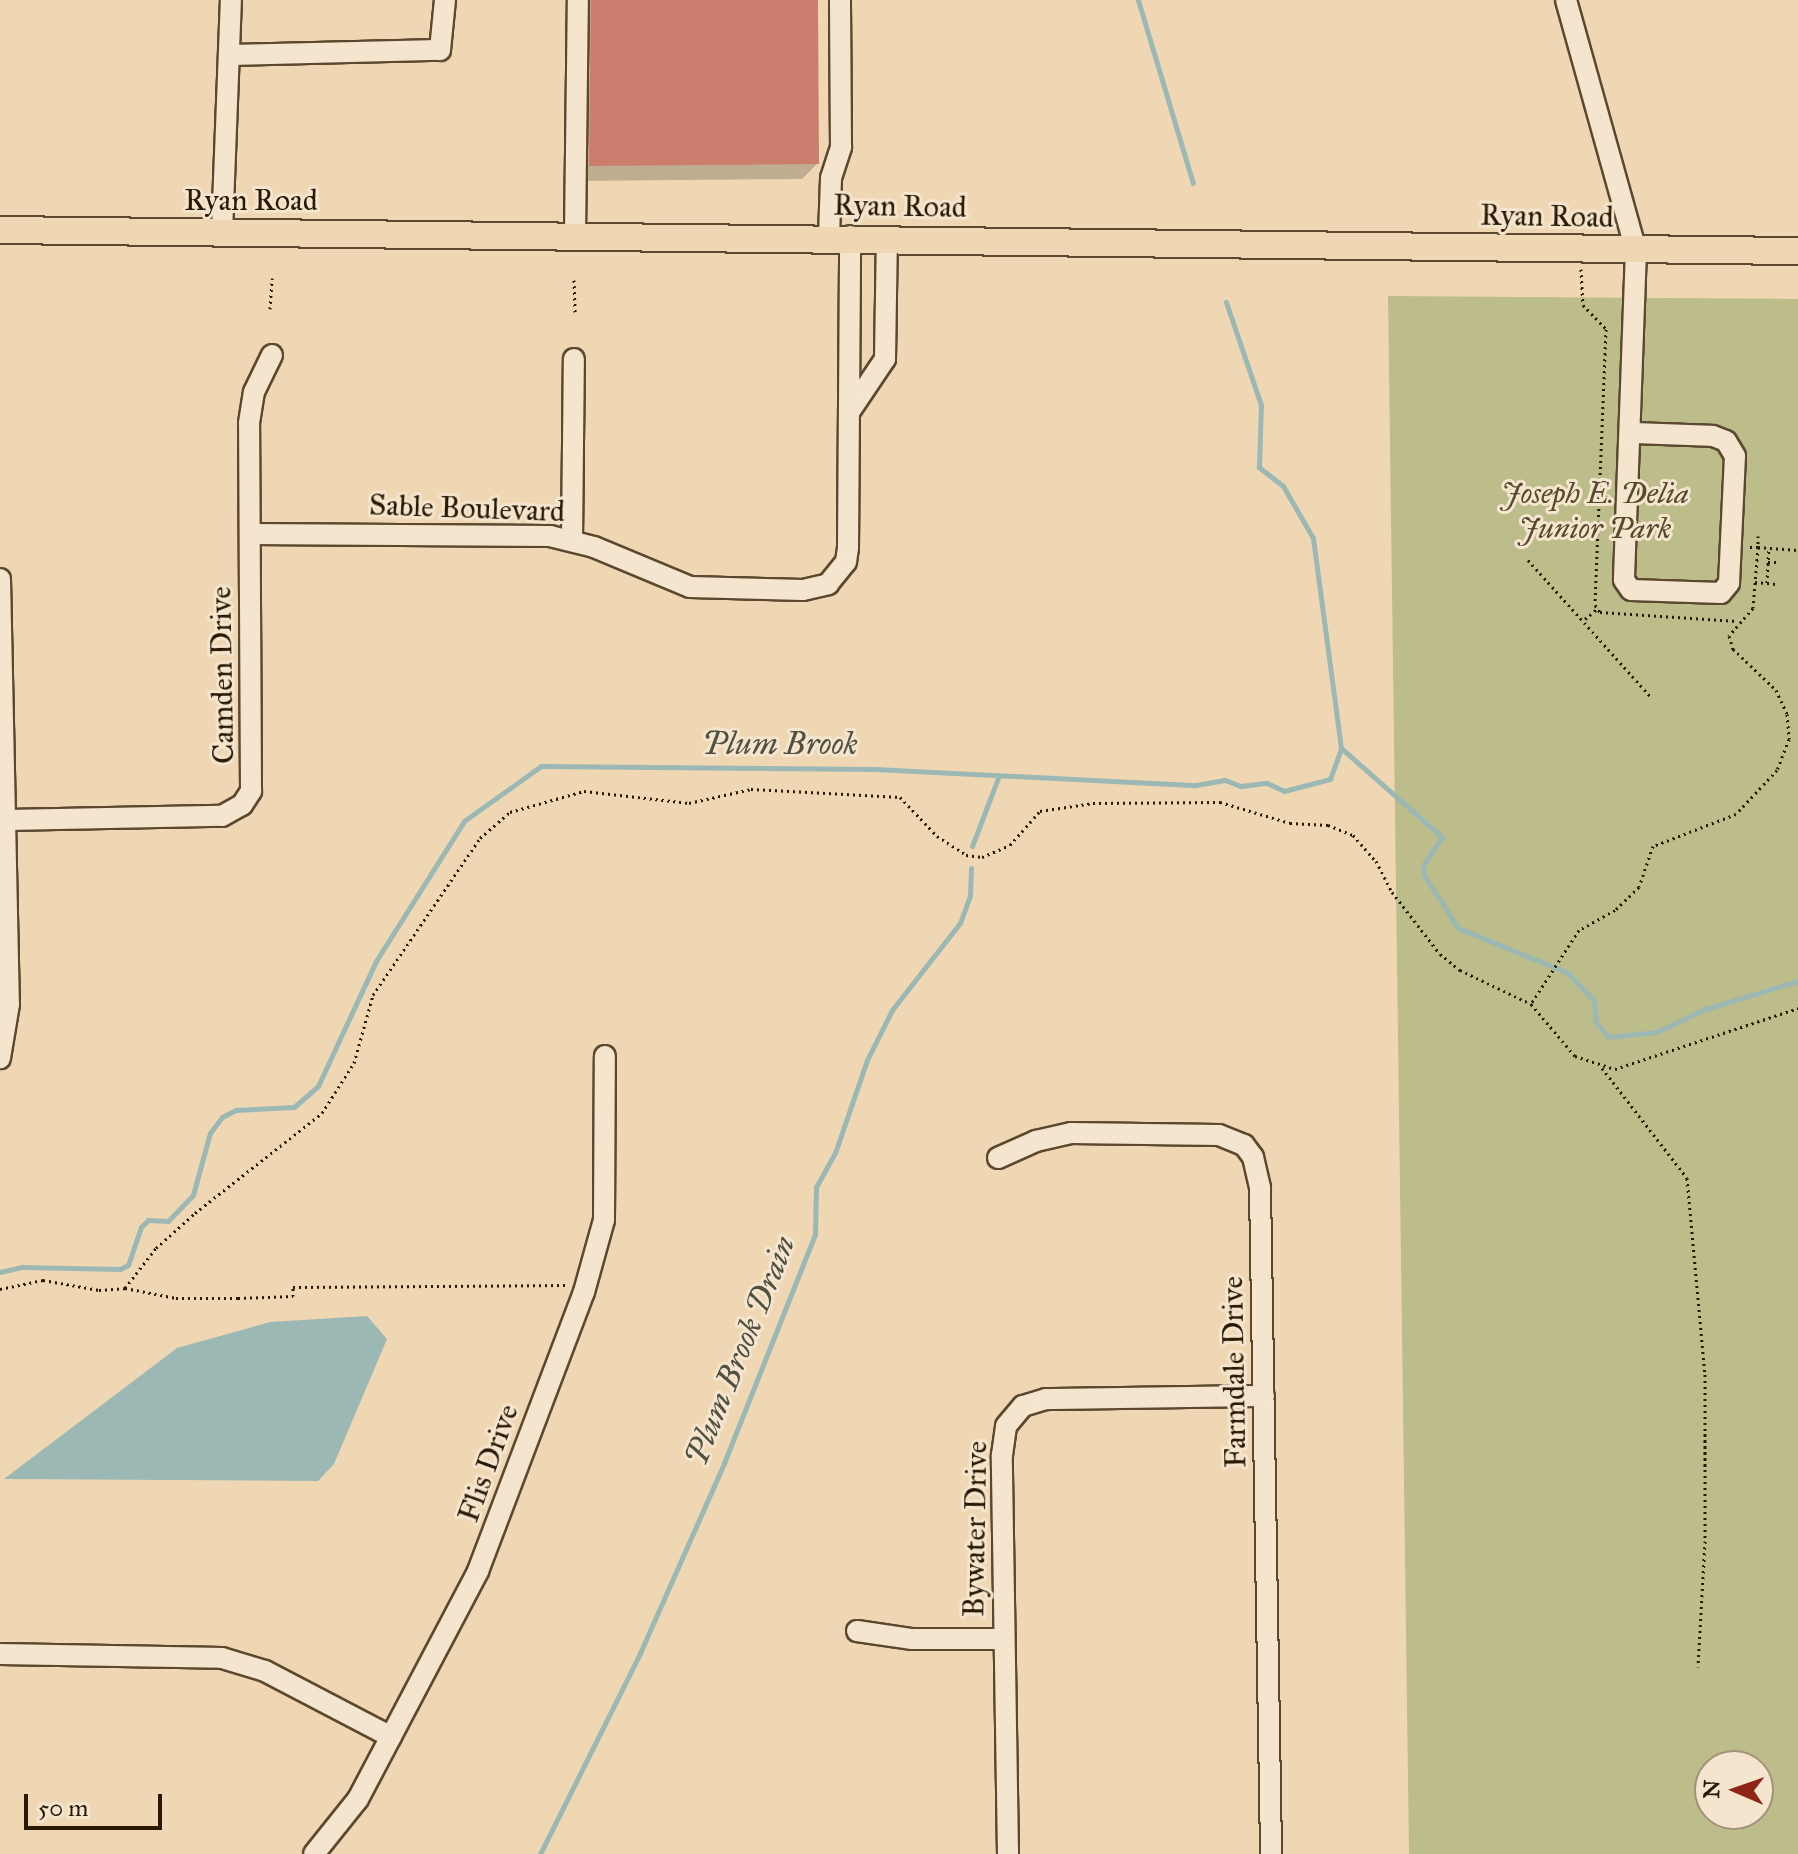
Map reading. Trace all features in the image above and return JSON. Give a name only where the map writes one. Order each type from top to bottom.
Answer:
[{"type":"main road","name":"Ryan Road","points":[[0,230],[839,236],[1798,251]]},
{"type":"street","points":[[222,232],[231,0]]},
{"type":"street","points":[[230,55],[440,50],[445,0]]},
{"type":"street","points":[[575,234],[578,0]]},
{"type":"street","name":"Sable Boulevard","points":[[250,534],[572,539],[690,587],[803,590],[828,584],[846,562],[848,548],[850,411],[839,236],[831,178],[841,147],[840,0]]},
{"type":"street","points":[[1566,0],[1636,250],[1624,580],[1631,590],[1721,593],[1729,583],[1735,456],[1726,441],[1713,436],[1630,433]]},
{"type":"street","points":[[850,411],[885,359],[887,237]]},
{"type":"street","name":"Camden Drive","points":[[7,820],[222,816],[242,805],[254,777],[251,408],[272,355]]},
{"type":"street","points":[[572,539],[574,359]]},
{"type":"street","points":[[0,579],[9,1004],[0,1058]]},
{"type":"street","name":"Flis Drive","points":[[314,1854],[345,1821],[490,1544],[584,1292],[604,1220],[605,1056]]},
{"type":"street","name":"Farmdale Drive","points":[[998,1158],[1071,1133],[1205,1134],[1244,1145],[1253,1157],[1260,1188],[1271,1854]]},
{"type":"street","name":"Bywater Drive","points":[[1008,1854],[1003,1440],[1014,1414],[1046,1399],[1264,1396]]},
{"type":"street","points":[[857,1631],[912,1639],[1004,1639]]},
{"type":"street","points":[[0,1654],[222,1658],[265,1671],[391,1737]]},
{"type":"path","points":[[270,309],[272,278]]},
{"type":"path","points":[[574,280],[575,312]]},
{"type":"path","points":[[1531,1004],[1579,930],[1615,910],[1639,887],[1653,846],[1736,814],[1777,770],[1789,739],[1787,714],[1776,690],[1733,649],[1729,636],[1753,608],[1758,536]]},
{"type":"path","points":[[1758,547],[1798,550]]},
{"type":"path","points":[[1767,583],[1769,548]]},
{"type":"path","points":[[1528,560],[1585,619],[1651,697]]},
{"type":"path","points":[[1768,562],[1779,562]]},
{"type":"path","points":[[1755,582],[1776,584]]},
{"type":"path","points":[[1585,619],[1598,608]]},
{"type":"path","points":[[125,1288],[156,1248],[195,1213],[322,1113],[354,1063],[373,995],[480,838],[510,812],[584,791],[689,803],[751,789],[900,797],[937,836],[966,855],[982,857],[1010,845],[1040,811],[1093,803],[1220,802],[1290,823],[1328,825],[1353,835],[1376,861],[1392,892],[1440,954],[1460,970],[1496,983],[1531,1004],[1575,1056],[1602,1068],[1668,1147],[1687,1178],[1705,1374],[1705,1541],[1698,1667]]},
{"type":"path","points":[[1602,1068],[1628,1065],[1798,1008]]},
{"type":"path","points":[[0,1289],[43,1280],[99,1290],[125,1288],[176,1298],[293,1296],[293,1287],[563,1284],[584,1292]]},
{"type":"green space","name":"Joseph E. Delia Junior Park","points":[[1388,296],[1798,299],[1798,1854],[1409,1854]]},
{"type":"water","points":[[367,1316],[387,1339],[334,1464],[318,1481],[4,1479],[177,1348],[270,1322]]},
{"type":"building","points":[[591,0],[818,0],[819,164],[589,166]]},
{"type":"waterway","name":"Plum Brook","points":[[1138,0],[1193,183]]},
{"type":"waterway","name":"Plum Brook","points":[[0,1272],[22,1267],[120,1269],[128,1265],[141,1227],[148,1220],[168,1221],[193,1195],[210,1133],[222,1117],[236,1110],[294,1107],[318,1086],[376,961],[464,821],[541,766],[875,769],[1196,785],[1225,780],[1241,786],[1267,783],[1284,791],[1330,779],[1341,748],[1313,538],[1283,486],[1259,467],[1261,405],[1226,302]]},
{"type":"waterway","points":[[1341,748],[1442,837],[1423,865],[1424,875],[1458,928],[1568,973],[1594,1001],[1596,1023],[1609,1037],[1657,1032],[1705,1009],[1798,981]]},
{"type":"waterway","name":"Plum Brook Drain","points":[[972,846],[998,778]]},
{"type":"waterway","name":"Plum Brook Drain","points":[[540,1854],[640,1653],[724,1463],[815,1234],[816,1187],[835,1153],[867,1060],[892,1010],[960,923],[970,896],[971,868]]}]
